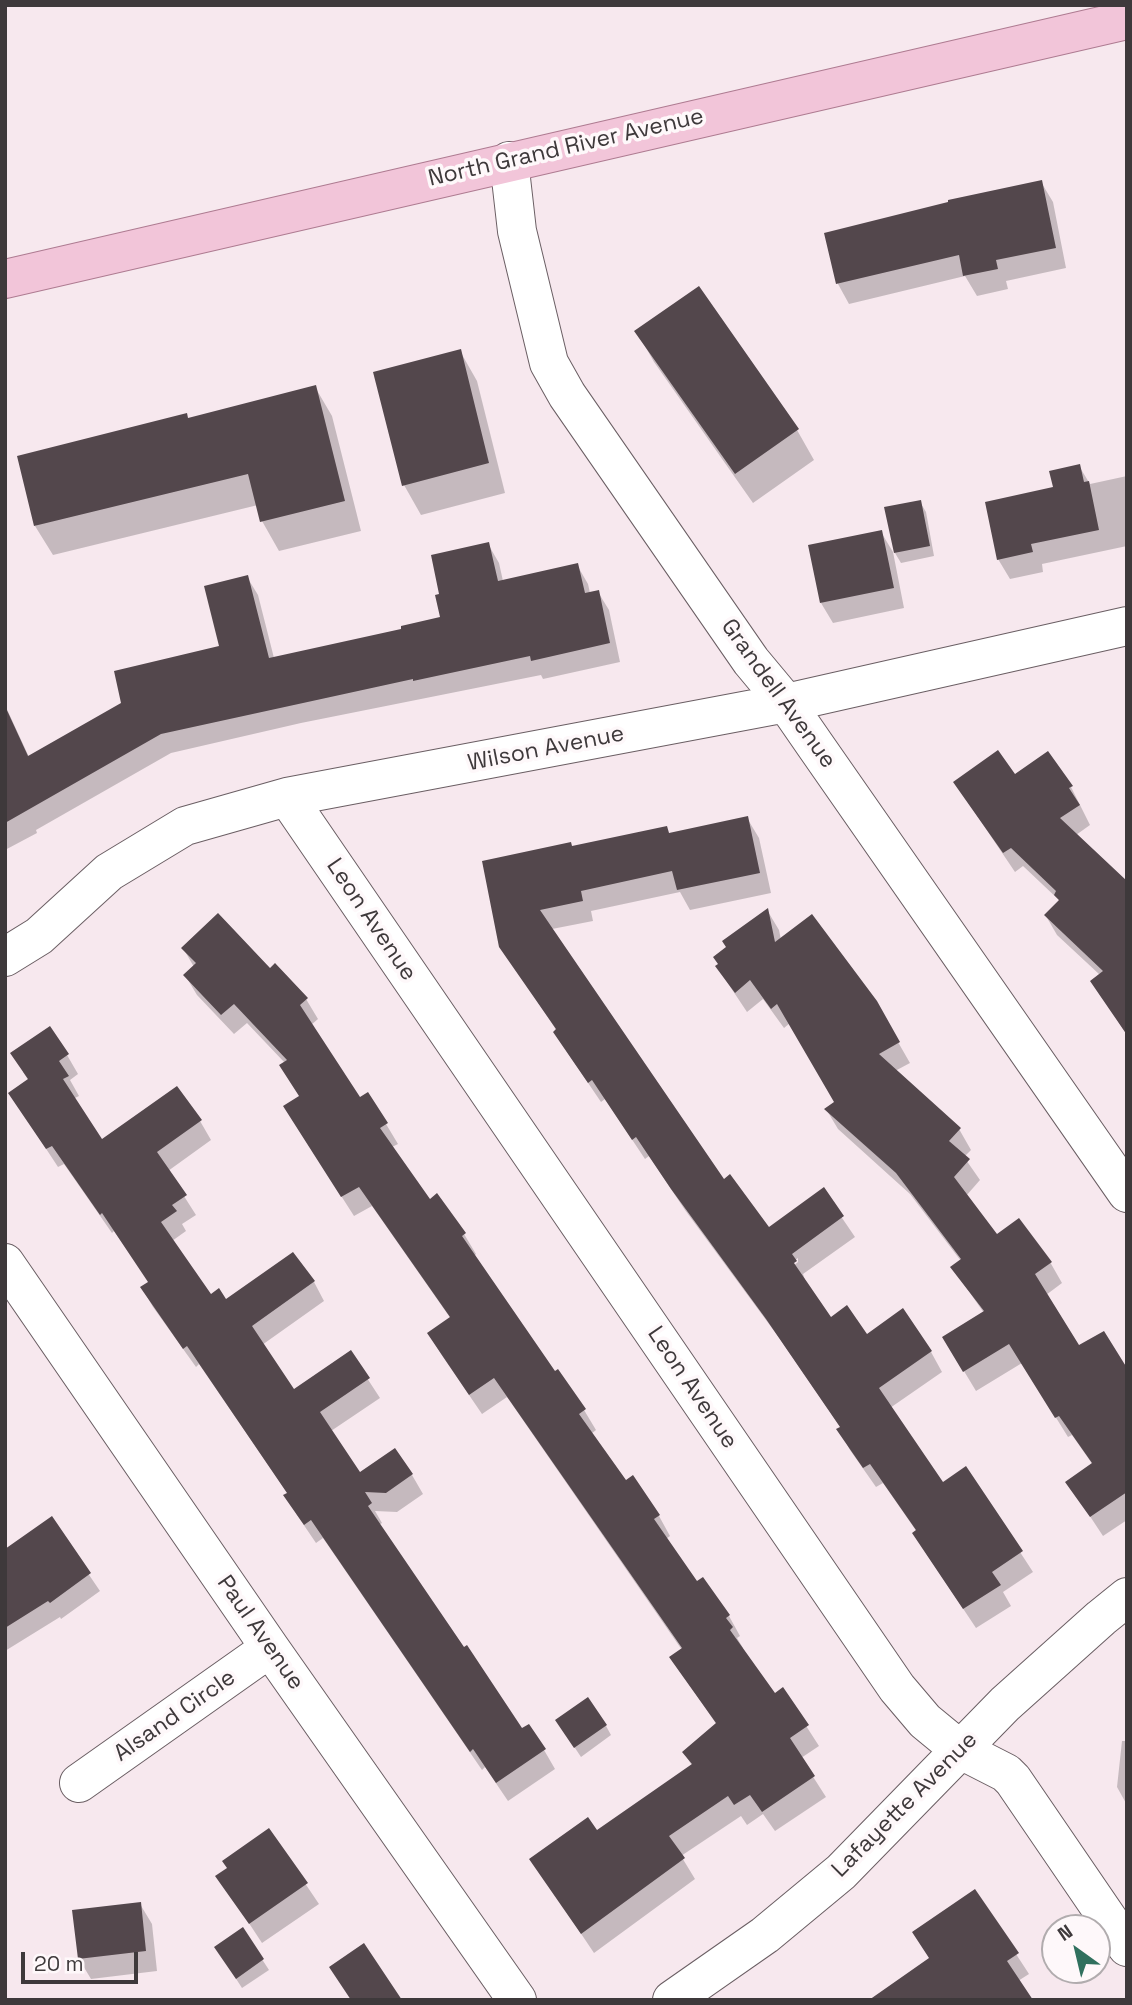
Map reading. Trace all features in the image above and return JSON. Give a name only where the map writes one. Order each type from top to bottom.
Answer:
[{"type":"main road","name":"North Grand River Avenue","points":[[5,279],[1127,20]]},
{"type":"street","name":"Grandell Avenue","points":[[509,161],[517,231],[548,363],[596,438],[671,542],[751,661],[786,703],[1127,1193]]},
{"type":"street","name":"Wilson Avenue","points":[[5,957],[39,936],[109,873],[185,826],[288,797],[786,703],[1127,626]]},
{"type":"street","name":"Leon Avenue","points":[[288,797],[897,1688],[925,1721],[959,1749],[1006,1773],[1013,1780],[1127,1947]]},
{"type":"street","name":"Paul Avenue","points":[[5,1264],[517,2000]]},
{"type":"street","name":"Lafayette Avenue","points":[[672,2000],[765,1936],[841,1872],[925,1788],[959,1749],[1035,1675],[1127,1597]]},
{"type":"street","name":"Alsand Circle","points":[[79,1783],[270,1648]]},
{"type":"building","points":[[1042,180],[1056,248],[996,260],[998,269],[963,276],[959,255],[836,284],[824,233],[948,200]]},
{"type":"building","points":[[699,286],[799,429],[735,474],[634,331]]},
{"type":"building","points":[[461,349],[489,463],[402,486],[373,372]]},
{"type":"building","points":[[316,385],[345,501],[260,522],[248,474],[34,526],[17,456],[187,413],[188,418]]},
{"type":"building","points":[[1080,464],[1084,482],[1089,481],[1099,530],[1031,544],[1033,552],[997,560],[985,502],[1053,487],[1049,471]]},
{"type":"building","points":[[921,500],[930,546],[894,553],[884,507]]},
{"type":"building","points":[[882,530],[894,588],[820,603],[808,545]]},
{"type":"building","points":[[489,542],[498,581],[578,563],[585,593],[599,590],[610,643],[531,661],[530,656],[413,679],[161,734],[5,823],[5,706],[28,756],[121,703],[114,671],[219,646],[204,586],[248,575],[269,658],[401,629],[401,626],[440,617],[435,595],[439,594],[431,555]]},
{"type":"building","points":[[998,750],[1015,774],[1048,751],[1073,786],[1069,788],[1080,805],[1060,818],[1127,881],[1127,1035],[1090,981],[1103,971],[1044,915],[1059,900],[1054,895],[1056,891],[1011,848],[1003,853],[953,782]]},
{"type":"building","points":[[748,816],[760,873],[677,890],[672,871],[581,891],[583,901],[540,910],[724,1179],[730,1174],[769,1227],[824,1187],[844,1216],[792,1254],[797,1261],[794,1263],[831,1317],[847,1305],[867,1334],[903,1308],[932,1351],[879,1388],[943,1482],[966,1466],[1023,1551],[992,1572],[1001,1585],[963,1609],[912,1533],[916,1530],[870,1464],[863,1468],[836,1429],[840,1427],[766,1319],[636,1137],[632,1140],[592,1080],[588,1083],[553,1032],[556,1029],[499,947],[482,861],[571,842],[572,846],[667,826],[669,833]]},
{"type":"building","points":[[768,908],[775,942],[812,914],[877,1001],[900,1042],[879,1054],[961,1128],[949,1141],[970,1159],[954,1177],[997,1234],[1019,1218],[1052,1262],[1035,1274],[1079,1345],[1104,1331],[1127,1368],[1127,1492],[1090,1517],[1065,1482],[1092,1463],[1059,1416],[1055,1418],[1009,1344],[963,1372],[942,1337],[984,1311],[950,1267],[961,1259],[896,1173],[824,1109],[834,1102],[777,1004],[771,1009],[750,980],[735,993],[715,966],[718,964],[713,957],[726,947],[722,941]]},
{"type":"building","points":[[218,913],[270,968],[275,963],[308,998],[300,1005],[360,1097],[368,1092],[388,1123],[380,1128],[430,1199],[437,1193],[466,1233],[462,1236],[555,1371],[558,1369],[586,1409],[579,1414],[626,1480],[633,1475],[660,1515],[654,1519],[697,1581],[703,1577],[730,1615],[726,1618],[733,1627],[730,1630],[775,1693],[783,1687],[809,1725],[790,1738],[815,1776],[762,1812],[750,1795],[734,1805],[728,1796],[669,1836],[685,1858],[581,1934],[529,1859],[588,1817],[597,1830],[692,1764],[682,1752],[716,1723],[669,1657],[682,1648],[494,1378],[469,1395],[427,1333],[450,1317],[359,1187],[341,1197],[283,1106],[299,1096],[279,1065],[287,1060],[234,1004],[221,1015],[183,975],[196,963],[181,948]]},
{"type":"building","points":[[50,1026],[69,1054],[59,1061],[69,1076],[63,1079],[102,1139],[177,1086],[202,1120],[157,1152],[187,1195],[172,1205],[177,1211],[161,1222],[211,1294],[219,1288],[226,1299],[293,1252],[315,1281],[252,1326],[294,1389],[351,1350],[370,1378],[320,1412],[360,1472],[395,1448],[413,1474],[386,1493],[365,1492],[372,1503],[368,1506],[464,1647],[467,1645],[522,1728],[529,1724],[546,1749],[496,1783],[473,1749],[470,1752],[311,1520],[304,1525],[283,1495],[287,1493],[187,1346],[183,1349],[140,1287],[148,1282],[102,1213],[100,1215],[52,1146],[46,1149],[8,1093],[28,1079],[10,1053]]},
{"type":"building","points":[[52,1516],[91,1573],[50,1603],[48,1601],[5,1628],[5,1549]]},
{"type":"building","points":[[588,1697],[607,1725],[574,1748],[555,1720]]},
{"type":"building","points":[[269,1828],[308,1883],[249,1924],[215,1876],[227,1868],[222,1861]]},
{"type":"building","points":[[975,1889],[1019,1953],[1007,1961],[1033,2000],[869,2000],[929,1958],[912,1932]]},
{"type":"building","points":[[141,1902],[146,1951],[78,1959],[72,1910]]},
{"type":"building","points":[[243,1927],[264,1959],[236,1979],[214,1947]]},
{"type":"building","points":[[364,1943],[402,2000],[351,2000],[329,1967]]}]
